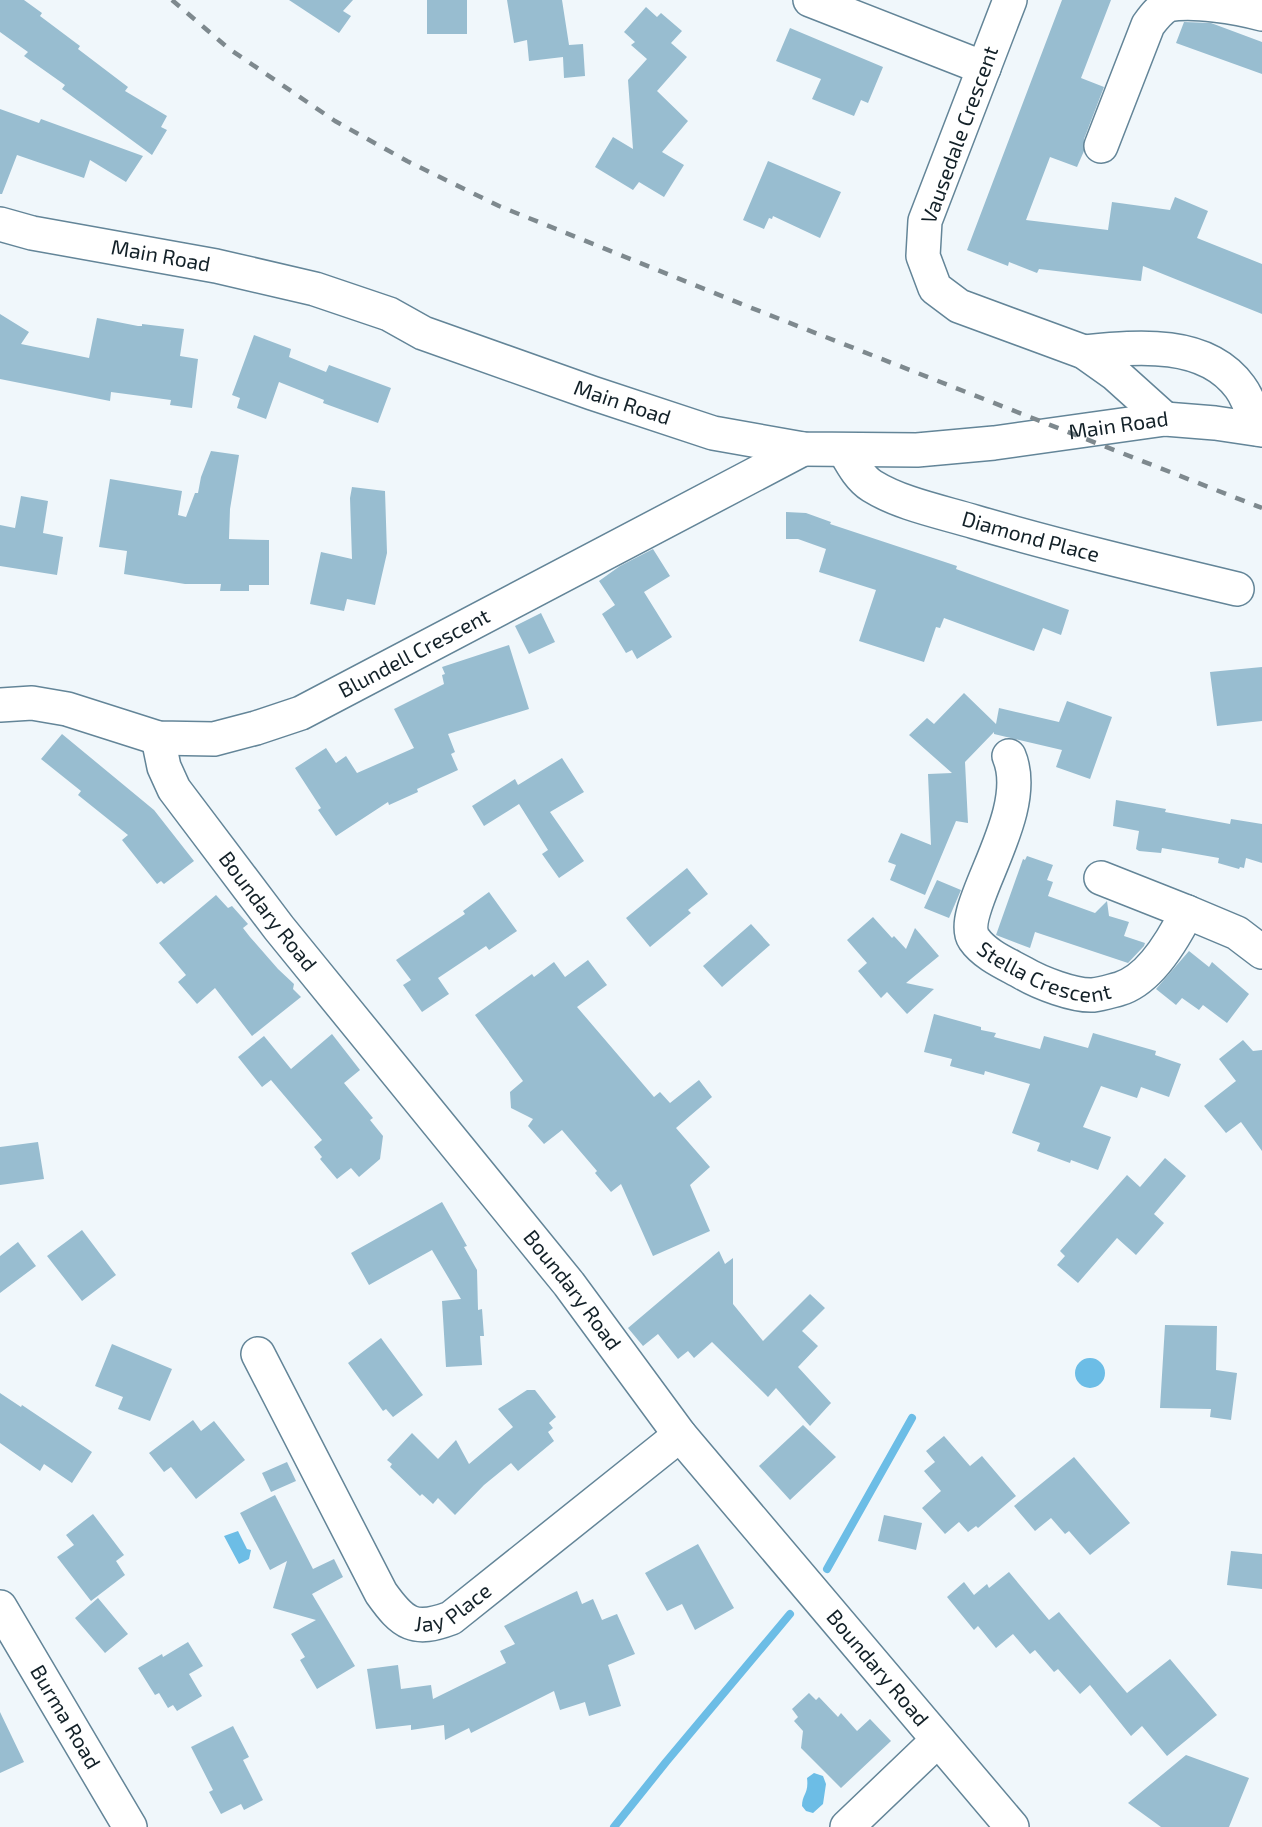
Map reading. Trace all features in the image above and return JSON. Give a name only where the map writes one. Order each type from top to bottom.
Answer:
[{"type":"street","points":[[810,0],[984,68]]},
{"type":"street","name":"Vausedale Crescent","points":[[1010,0],[925,221],[923,256],[935,288],[959,306],[1084,352],[1114,374],[1165,419]]},
{"type":"street","points":[[1101,146],[1148,25],[1157,12],[1169,4],[1185,1],[1215,3],[1262,14]]},
{"type":"street","name":"Main Road","points":[[0,224],[32,233],[216,266],[315,289],[389,314],[423,333],[592,393],[714,432],[802,449],[917,450],[994,443],[1165,419],[1260,430]]},
{"type":"street","name":"Vausedale Crescent","points":[[1084,352],[1143,348],[1197,356],[1216,364],[1241,388],[1260,430]]},
{"type":"street","name":"Blundell Crescent","points":[[0,705],[32,703],[67,709],[158,738],[214,739],[256,728],[301,713],[802,449]]},
{"type":"street","name":"Diamond Place","points":[[844,450],[854,468],[870,485],[894,497],[1027,537],[1237,589]]},
{"type":"street","name":"Boundary Road","points":[[158,738],[164,767],[174,789],[279,928],[569,1284],[680,1435],[1012,1827]]},
{"type":"street","name":"Stella Crescent","points":[[1009,756],[1014,780],[1014,795],[1008,822],[975,903],[971,919],[970,930],[974,939],[983,948],[1026,975],[1073,992],[1091,995],[1125,987],[1138,978],[1172,942],[1188,912]]},
{"type":"street","points":[[1101,878],[1237,933],[1262,952]]},
{"type":"street","name":"Jay Place","points":[[258,1354],[381,1593],[395,1612],[412,1624],[430,1625],[451,1618],[680,1435]]},
{"type":"street","name":"Burma Road","points":[[0,1607],[130,1827]]},
{"type":"street","points":[[847,1827],[944,1747]]},
{"type":"street","points":[[878,1827],[944,1747]]},
{"type":"water","points":[[1090,1358],[1096,1359],[1104,1367],[1104,1379],[1096,1387],[1090,1388],[1084,1387],[1076,1379],[1075,1373],[1076,1367],[1084,1359]]},
{"type":"water","points":[[238,1531],[247,1549],[251,1550],[249,1559],[239,1564],[224,1536]]},
{"type":"water","points":[[814,1773],[823,1776],[826,1784],[823,1804],[813,1813],[806,1811],[802,1806],[807,1778]]},
{"type":"building","points":[[0,0],[24,0],[42,13],[40,16],[80,46],[78,49],[128,87],[125,91],[167,116],[161,127],[167,130],[152,155],[62,89],[65,85],[24,56],[28,52],[0,32]]},
{"type":"building","points":[[289,0],[353,0],[343,11],[351,16],[339,33]]},
{"type":"building","points":[[427,0],[467,0],[467,34],[427,34]]},
{"type":"building","points":[[507,0],[562,0],[569,45],[583,44],[585,76],[564,78],[563,57],[529,61],[527,40],[514,43]]},
{"type":"building","points":[[1062,0],[1111,0],[1081,78],[1104,87],[1084,139],[1084,151],[1077,167],[1050,157],[1026,220],[1108,230],[1112,202],[1170,210],[1175,197],[1208,211],[1197,238],[1262,264],[1262,314],[1143,266],[1141,281],[1039,269],[1037,273],[1009,262],[1008,266],[967,250]]},
{"type":"building","points":[[646,7],[657,17],[661,13],[682,31],[671,43],[687,57],[657,91],[688,121],[662,152],[684,165],[664,197],[639,182],[633,190],[595,167],[613,137],[633,149],[628,80],[647,59],[631,45],[635,42],[624,32]]},
{"type":"building","points":[[1184,22],[1211,23],[1262,42],[1262,74],[1176,43]]},
{"type":"building","points":[[790,28],[883,67],[868,103],[861,100],[854,116],[812,99],[821,79],[776,61]]},
{"type":"building","points":[[0,109],[39,123],[41,119],[143,156],[126,182],[90,160],[84,178],[17,155],[2,194],[0,194]]},
{"type":"building","points":[[768,161],[841,192],[820,238],[773,216],[772,219],[769,218],[764,229],[743,220]]},
{"type":"building","points":[[0,314],[29,332],[21,344],[89,358],[97,318],[138,326],[142,324],[184,329],[180,356],[198,359],[192,408],[170,405],[171,400],[111,392],[110,401],[0,379]]},
{"type":"building","points":[[254,335],[291,349],[289,357],[326,372],[329,365],[391,388],[378,423],[323,403],[324,400],[279,382],[266,419],[237,408],[240,398],[232,395]]},
{"type":"building","points":[[211,451],[239,455],[230,509],[229,539],[269,540],[269,585],[249,585],[249,591],[220,591],[221,584],[185,584],[124,574],[127,551],[99,547],[110,479],[182,491],[178,515],[186,517],[195,493],[198,493],[201,477]]},
{"type":"building","points":[[352,487],[385,491],[387,553],[375,605],[347,599],[344,611],[310,604],[321,552],[352,559],[350,498]]},
{"type":"building","points":[[21,496],[48,501],[43,533],[63,537],[57,575],[0,566],[0,525],[15,528]]},
{"type":"building","points":[[786,512],[806,513],[831,522],[830,524],[957,566],[956,569],[1069,610],[1061,635],[1043,628],[1034,651],[944,618],[940,628],[936,627],[924,662],[859,641],[876,590],[819,572],[826,549],[798,539],[786,539]]},
{"type":"building","points":[[653,549],[670,576],[644,592],[672,637],[637,659],[632,650],[626,653],[602,614],[615,605],[599,581],[620,566]]},
{"type":"building","points":[[541,613],[555,642],[529,654],[515,626]]},
{"type":"building","points":[[509,645],[529,709],[448,734],[455,752],[451,754],[458,770],[417,789],[418,792],[389,805],[388,802],[336,836],[318,810],[321,808],[295,768],[326,748],[336,763],[346,756],[357,773],[414,748],[394,709],[444,684],[442,675],[445,674],[442,667]]},
{"type":"building","points":[[1262,667],[1262,721],[1217,726],[1210,672]]},
{"type":"building","points":[[964,693],[996,724],[999,708],[1059,722],[1067,701],[1112,717],[1090,779],[1056,767],[1062,750],[994,734],[994,732],[965,762],[968,823],[956,821],[925,895],[890,880],[896,865],[888,862],[901,833],[931,845],[928,774],[952,773],[909,735],[927,718],[934,724]]},
{"type":"building","points":[[62,734],[154,810],[194,861],[164,884],[161,881],[157,884],[122,840],[128,835],[78,795],[81,791],[41,759]]},
{"type":"building","points":[[562,758],[584,792],[550,812],[584,861],[559,878],[542,854],[548,850],[519,804],[484,826],[472,806],[515,779],[518,785]]},
{"type":"building","points":[[1116,800],[1230,824],[1231,819],[1262,824],[1262,863],[1246,858],[1244,868],[1239,869],[1218,863],[1219,858],[1162,848],[1161,853],[1139,851],[1136,849],[1139,831],[1113,826]]},
{"type":"building","points":[[1027,856],[1053,865],[1047,880],[1053,882],[1048,896],[1095,913],[1107,901],[1109,916],[1129,922],[1124,936],[1145,943],[1144,946],[1128,963],[1035,932],[1030,948],[996,935],[1023,859],[1025,860]]},
{"type":"building","points":[[687,868],[708,894],[688,910],[691,913],[650,947],[626,918]]},
{"type":"building","points":[[937,880],[961,890],[949,918],[924,908]]},
{"type":"building","points":[[489,892],[517,931],[489,950],[486,946],[438,978],[449,994],[422,1012],[403,985],[411,980],[396,960],[465,914],[463,911]]},
{"type":"building","points":[[216,895],[228,908],[232,906],[248,924],[243,928],[294,984],[293,989],[301,997],[252,1036],[215,988],[197,1004],[178,982],[186,975],[159,943]]},
{"type":"building","points":[[873,917],[892,938],[894,936],[906,949],[915,928],[939,956],[906,983],[934,989],[907,1014],[887,992],[881,998],[858,971],[867,963],[847,940]]},
{"type":"building","points":[[751,924],[770,945],[722,987],[703,966]]},
{"type":"building","points":[[1189,951],[1209,967],[1212,962],[1249,994],[1227,1023],[1203,1005],[1199,1010],[1182,998],[1176,1005],[1156,989]]},
{"type":"building","points":[[588,960],[607,985],[577,1007],[654,1097],[660,1092],[670,1103],[699,1080],[712,1097],[676,1128],[710,1167],[690,1185],[710,1231],[653,1256],[621,1184],[611,1192],[595,1173],[597,1171],[562,1130],[544,1144],[528,1126],[533,1119],[511,1108],[510,1092],[523,1081],[475,1015],[532,974],[534,977],[554,962],[565,977]]},
{"type":"building","points":[[934,1014],[981,1027],[981,1030],[996,1033],[994,1037],[1040,1049],[1044,1036],[1088,1048],[1093,1033],[1156,1051],[1155,1055],[1181,1064],[1169,1097],[1141,1087],[1137,1098],[1101,1086],[1083,1127],[1111,1137],[1098,1170],[1037,1151],[1040,1143],[1012,1133],[1030,1084],[985,1071],[984,1075],[950,1066],[952,1059],[924,1052]]},
{"type":"building","points":[[332,1034],[360,1070],[344,1083],[373,1118],[370,1120],[383,1136],[380,1159],[359,1177],[351,1168],[337,1179],[320,1159],[322,1157],[314,1147],[322,1140],[271,1080],[262,1087],[238,1057],[264,1036],[291,1069]]},
{"type":"building","points":[[1243,1040],[1253,1051],[1262,1050],[1262,1151],[1241,1122],[1226,1133],[1204,1106],[1236,1081],[1219,1059]]},
{"type":"building","points":[[38,1142],[44,1179],[0,1185],[0,1147]]},
{"type":"building","points":[[1165,1158],[1186,1176],[1154,1214],[1164,1223],[1136,1255],[1117,1238],[1078,1283],[1057,1265],[1065,1256],[1060,1251],[1127,1175],[1140,1187]]},
{"type":"building","points":[[442,1202],[467,1246],[464,1247],[477,1270],[478,1310],[482,1309],[484,1336],[480,1336],[482,1365],[446,1367],[442,1301],[461,1299],[432,1250],[369,1285],[351,1253]]},
{"type":"building","points":[[82,1230],[116,1275],[82,1301],[47,1256]]},
{"type":"building","points":[[18,1242],[36,1266],[0,1293],[0,1256]]},
{"type":"building","points":[[719,1251],[725,1264],[733,1258],[733,1304],[763,1341],[810,1294],[825,1308],[802,1331],[818,1346],[798,1367],[831,1403],[810,1426],[776,1388],[768,1397],[712,1342],[694,1358],[688,1351],[678,1359],[658,1334],[643,1346],[628,1328]]},
{"type":"building","points":[[1165,1325],[1217,1326],[1216,1370],[1237,1373],[1231,1420],[1210,1417],[1211,1409],[1160,1408]]},
{"type":"building","points":[[381,1338],[423,1395],[393,1417],[386,1409],[383,1411],[348,1363]]},
{"type":"building","points":[[112,1344],[172,1369],[150,1421],[118,1409],[123,1397],[95,1386]]},
{"type":"building","points":[[527,1390],[535,1390],[556,1417],[549,1423],[553,1428],[548,1432],[554,1441],[518,1471],[511,1463],[484,1485],[455,1515],[438,1498],[433,1504],[422,1494],[420,1496],[390,1467],[392,1464],[387,1460],[412,1433],[438,1459],[456,1440],[469,1464],[513,1427],[498,1409]]},
{"type":"building","points":[[0,1393],[92,1452],[72,1483],[44,1464],[40,1471],[0,1443]]},
{"type":"building","points":[[193,1420],[201,1431],[214,1421],[245,1460],[196,1499],[171,1467],[164,1472],[149,1453]]},
{"type":"building","points":[[803,1425],[836,1457],[790,1500],[759,1466]]},
{"type":"building","points":[[944,1436],[970,1466],[982,1456],[1016,1496],[978,1528],[976,1526],[968,1532],[959,1522],[945,1534],[922,1508],[941,1491],[924,1471],[935,1462],[926,1451]]},
{"type":"building","points":[[1074,1457],[1130,1523],[1090,1555],[1069,1531],[1065,1534],[1051,1518],[1035,1531],[1014,1506]]},
{"type":"building","points":[[287,1462],[296,1481],[271,1492],[262,1473]]},
{"type":"building","points":[[275,1495],[313,1569],[334,1559],[343,1577],[312,1594],[355,1666],[317,1689],[300,1660],[305,1657],[291,1634],[316,1620],[273,1608],[287,1561],[270,1570],[240,1513]]},
{"type":"building","points":[[93,1514],[124,1555],[116,1561],[125,1575],[91,1601],[57,1557],[74,1545],[66,1535]]},
{"type":"building","points":[[884,1515],[922,1523],[916,1550],[878,1541]]},
{"type":"building","points":[[698,1544],[734,1608],[695,1630],[682,1604],[667,1611],[645,1573]]},
{"type":"building","points":[[1231,1551],[1262,1554],[1262,1589],[1227,1585]]},
{"type":"building","points":[[1009,1572],[1049,1620],[1059,1612],[1127,1693],[1170,1659],[1217,1715],[1167,1756],[1142,1726],[1131,1736],[1090,1685],[1080,1694],[1058,1669],[1054,1672],[1035,1650],[1030,1654],[1013,1634],[996,1648],[978,1626],[974,1630],[947,1597],[964,1582],[974,1595],[987,1584],[989,1588]]},
{"type":"building","points":[[577,1591],[582,1604],[593,1599],[602,1620],[617,1614],[635,1654],[608,1665],[621,1706],[589,1716],[585,1702],[560,1710],[554,1691],[471,1733],[469,1728],[445,1740],[444,1725],[411,1730],[411,1725],[376,1729],[367,1669],[398,1665],[401,1689],[431,1685],[433,1699],[506,1663],[500,1651],[515,1644],[504,1626]]},
{"type":"building","points":[[98,1598],[128,1634],[105,1653],[75,1618]]},
{"type":"building","points":[[188,1642],[203,1666],[189,1674],[202,1696],[177,1711],[173,1705],[168,1708],[159,1693],[155,1695],[138,1668]]},
{"type":"building","points":[[809,1693],[816,1700],[819,1697],[838,1717],[841,1713],[857,1731],[870,1719],[891,1741],[841,1788],[801,1748],[803,1731],[794,1721],[798,1717],[792,1709]]},
{"type":"building","points":[[0,1712],[24,1762],[0,1773]]},
{"type":"building","points":[[233,1726],[249,1757],[243,1760],[263,1800],[244,1810],[241,1804],[221,1814],[209,1792],[213,1790],[191,1747]]},
{"type":"building","points":[[1186,1755],[1249,1778],[1229,1827],[1161,1827],[1128,1803]]},
{"type":"waterway","points":[[827,1569],[912,1418]]},
{"type":"waterway","points":[[614,1827],[790,1614]]},
{"type":"railway","points":[[172,0],[228,48],[335,121],[407,161],[499,206],[744,305],[1262,508]]}]
